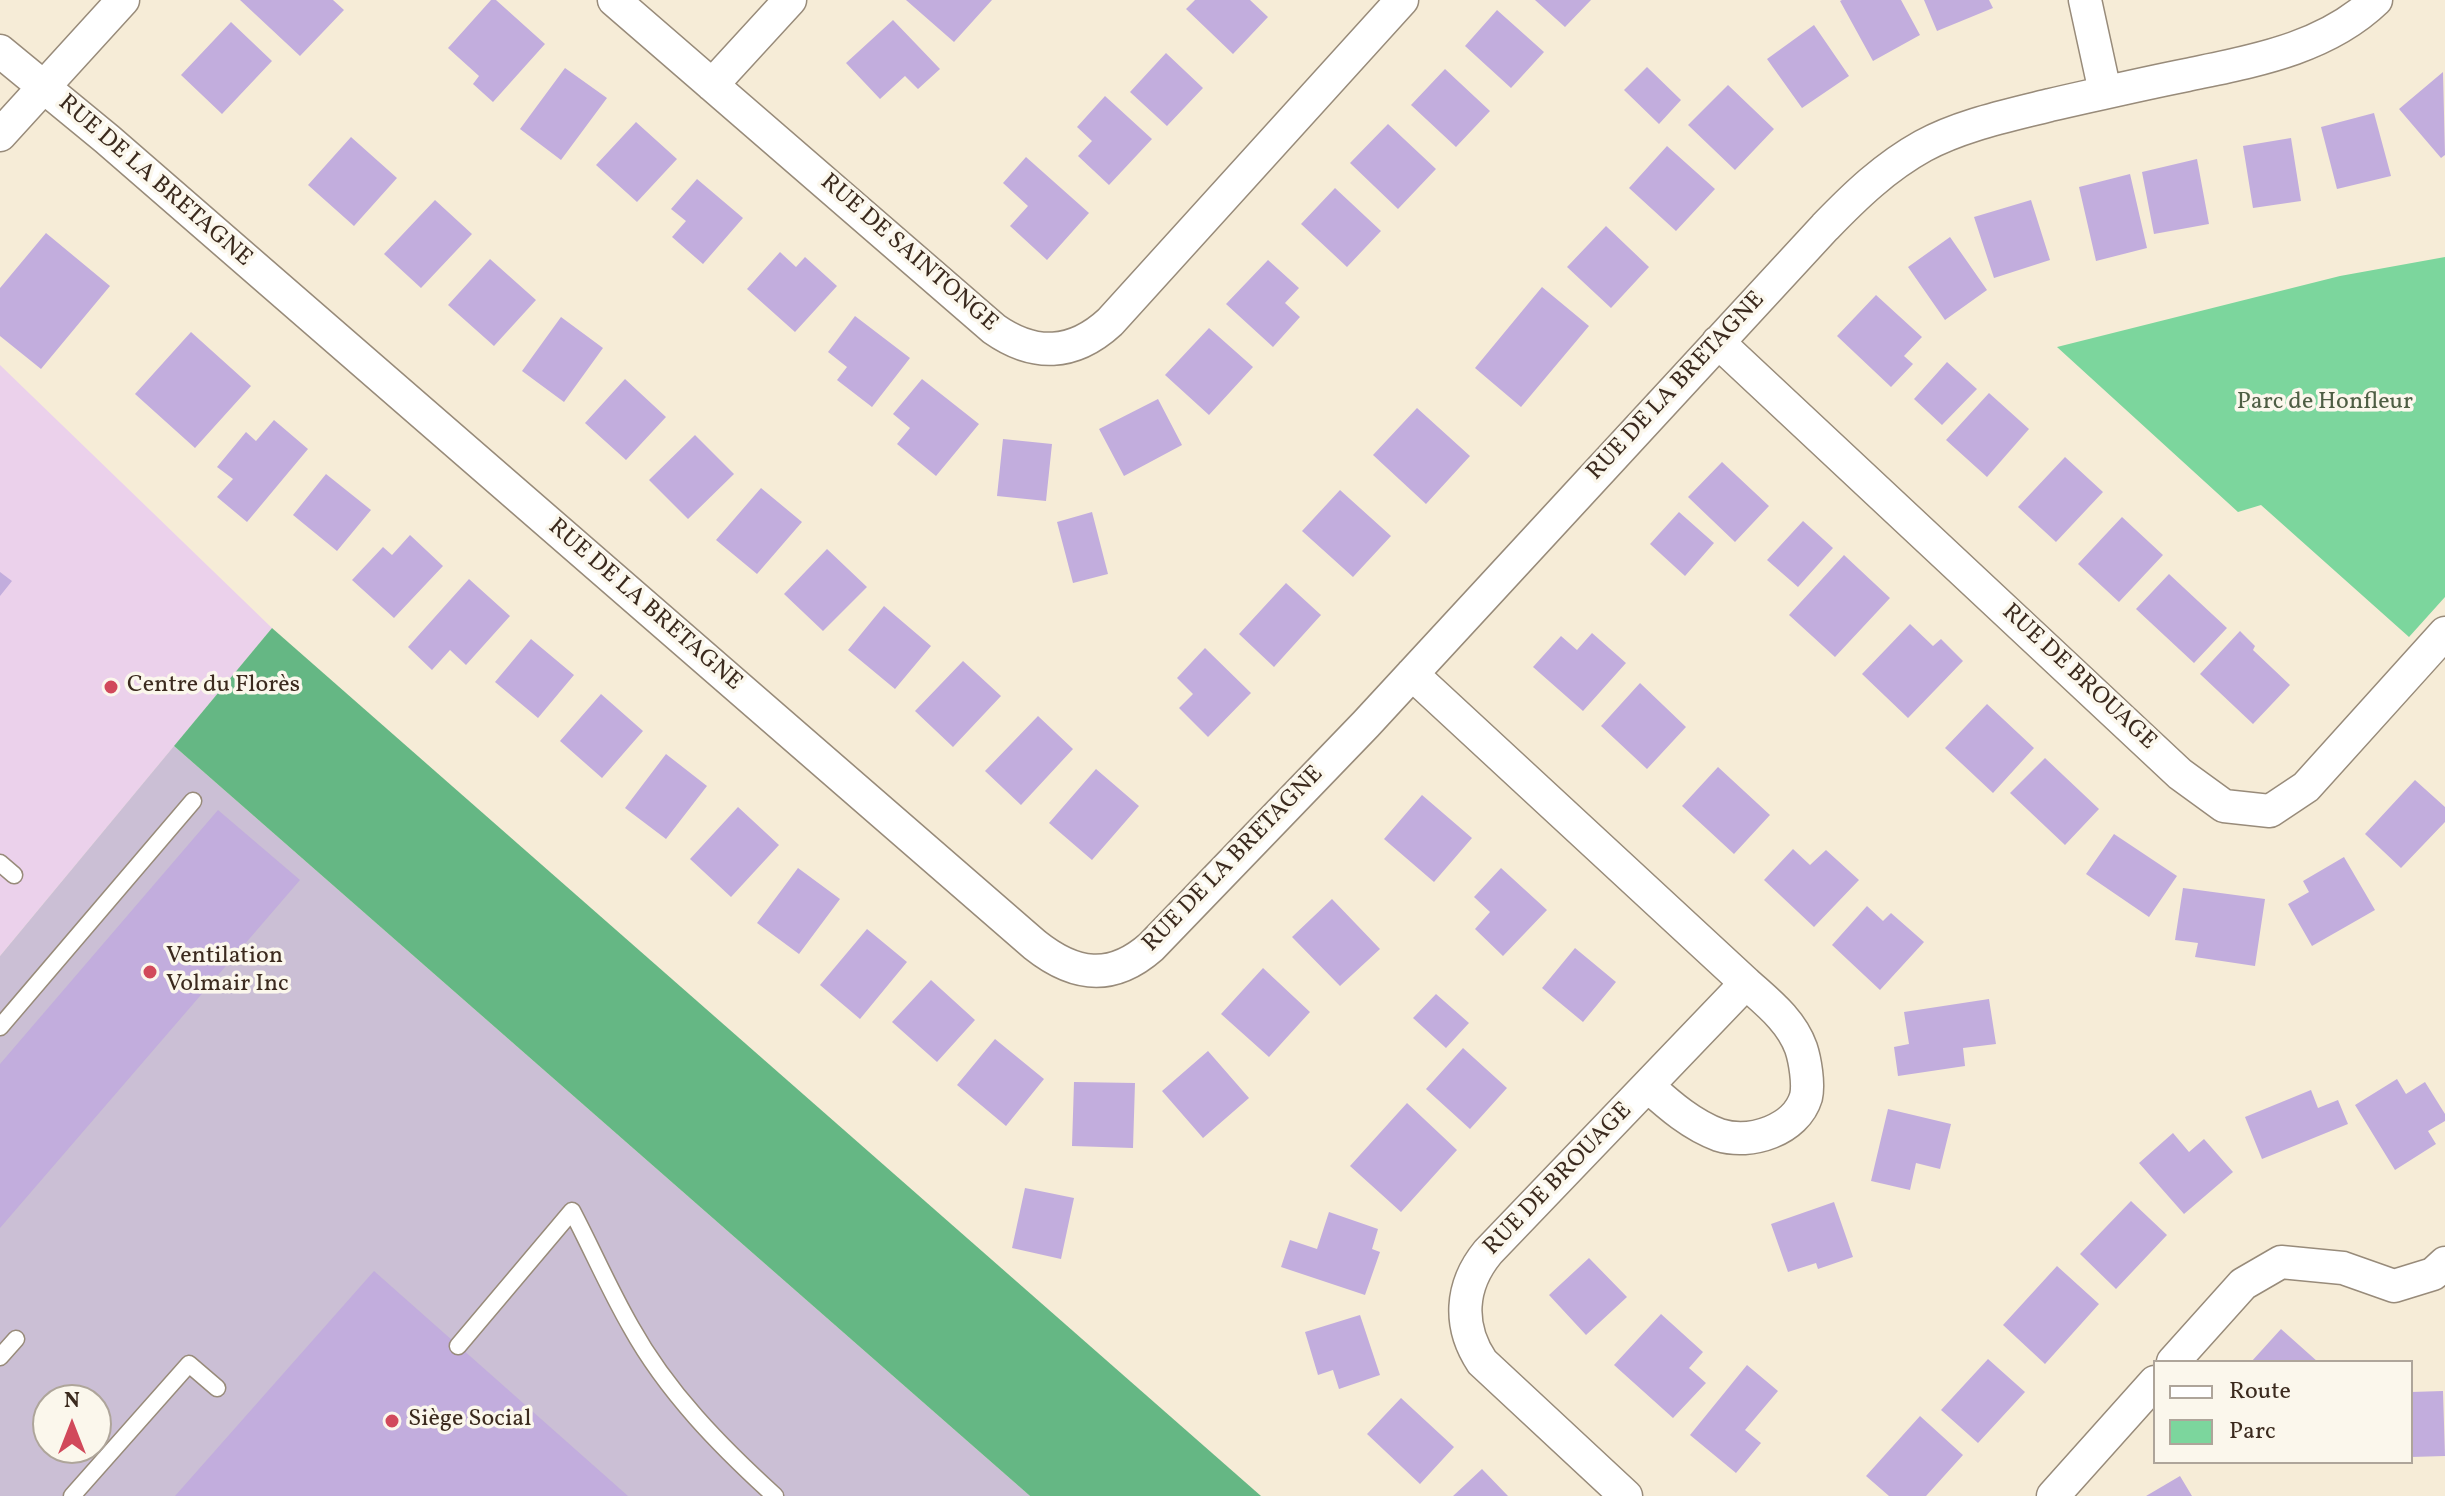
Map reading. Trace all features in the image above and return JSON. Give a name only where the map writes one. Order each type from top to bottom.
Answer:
[{"type":"street","points":[[0,135],[123,0]]},
{"type":"street","name":"RUE DE SAINTONGE","points":[[614,0],[994,329],[1028,347],[1066,347],[1090,338],[1110,322],[1402,0]]},
{"type":"street","points":[[712,85],[790,0]]},
{"type":"street","points":[[2085,0],[2105,92]]},
{"type":"street","name":"RUE DE LA BRETAGNE","points":[[0,51],[107,139],[1023,935],[1065,966],[1104,971],[1141,956],[1412,674],[1860,191],[1925,145],[1975,124],[2105,92],[2256,61],[2307,44],[2339,27],[2376,0]]},
{"type":"street","name":"RUE DE BROUAGE","points":[[1718,342],[2180,774],[2224,806],[2270,811],[2306,787],[2445,633]]},
{"type":"street","name":"RUE DE BROUAGE","points":[[1412,674],[1783,1016],[1801,1048],[1806,1096],[1795,1117],[1775,1131],[1751,1137],[1722,1136],[1698,1125],[1649,1087]]},
{"type":"street","name":"RUE DE BROUAGE","points":[[1626,1496],[1482,1362],[1470,1339],[1465,1313],[1468,1287],[1480,1263],[1746,983]]},
{"type":"street","points":[[2175,1360],[2243,1284],[2281,1262],[2343,1268],[2394,1286],[2433,1274],[2445,1263]]},
{"type":"street","points":[[2053,1496],[2153,1384]]},
{"type":"lane","points":[[0,1027],[193,801]]},
{"type":"lane","points":[[0,863],[14,875]]},
{"type":"lane","points":[[458,1346],[572,1211],[631,1328],[677,1396],[740,1464],[775,1496]]},
{"type":"lane","points":[[0,1357],[16,1339]]},
{"type":"lane","points":[[72,1496],[189,1364],[217,1388]]},
{"type":"shaded area","name":"Centre du Florès","points":[[0,365],[272,628],[0,956]]},
{"type":"shaded area","points":[[174,746],[1030,1496],[0,1496],[0,956]]},
{"type":"green space","name":"Parc de Honfleur","points":[[2445,257],[2445,597],[2409,637],[2261,505],[2238,512],[2057,347],[2340,276]]},
{"type":"green space","points":[[272,628],[1261,1496],[1030,1496],[174,746]]},
{"type":"building","points":[[240,0],[333,0],[344,10],[300,56]]},
{"type":"building","points":[[491,0],[496,0],[545,44],[493,102],[473,84],[479,76],[448,48]]},
{"type":"building","points":[[906,0],[992,0],[954,42]]},
{"type":"building","points":[[1195,0],[1250,0],[1268,17],[1233,54],[1186,9]]},
{"type":"building","points":[[1535,0],[1591,0],[1565,27]]},
{"type":"building","points":[[1842,0],[1901,0],[1920,35],[1873,61]]},
{"type":"building","points":[[1924,0],[1989,0],[1993,8],[1937,31]]},
{"type":"building","points":[[1497,10],[1544,52],[1511,88],[1465,46]]},
{"type":"building","points":[[893,20],[940,69],[918,89],[905,76],[880,99],[846,63]]},
{"type":"building","points":[[231,22],[272,61],[222,114],[181,75]]},
{"type":"building","points":[[1814,25],[1849,76],[1802,108],[1767,59]]},
{"type":"building","points":[[1166,53],[1203,88],[1167,126],[1130,92]]},
{"type":"building","points":[[1647,67],[1681,100],[1659,124],[1624,90]]},
{"type":"building","points":[[565,68],[607,98],[561,160],[520,129]]},
{"type":"building","points":[[1445,69],[1490,111],[1456,147],[1411,105]]},
{"type":"building","points":[[2443,72],[2445,155],[2441,158],[2399,109]]},
{"type":"building","points":[[1728,85],[1774,129],[1735,170],[1688,125]]},
{"type":"building","points":[[1105,96],[1152,139],[1109,185],[1078,156],[1092,141],[1077,127]]},
{"type":"building","points":[[2374,113],[2391,176],[2337,189],[2321,127]]},
{"type":"building","points":[[636,122],[677,159],[637,202],[596,165]]},
{"type":"building","points":[[1388,124],[1436,169],[1398,209],[1350,163]]},
{"type":"building","points":[[351,137],[397,178],[354,226],[308,185]]},
{"type":"building","points":[[2291,138],[2301,201],[2253,208],[2243,146]]},
{"type":"building","points":[[1667,146],[1715,189],[1676,231],[1629,188]]},
{"type":"building","points":[[1026,157],[1089,213],[1047,260],[1010,226],[1028,206],[1003,183]]},
{"type":"building","points":[[2197,159],[2209,224],[2154,234],[2142,172]]},
{"type":"building","points":[[2130,174],[2147,248],[2096,261],[2079,187]]},
{"type":"building","points":[[697,179],[743,218],[703,264],[672,237],[686,221],[671,209]]},
{"type":"building","points":[[1335,188],[1381,231],[1347,267],[1301,224]]},
{"type":"building","points":[[435,200],[472,234],[421,288],[384,254]]},
{"type":"building","points":[[2031,200],[2050,260],[1994,278],[1974,217]]},
{"type":"building","points":[[1606,226],[1649,267],[1611,308],[1567,267]]},
{"type":"building","points":[[46,233],[110,286],[41,369],[0,336],[0,288]]},
{"type":"building","points":[[1950,237],[1987,290],[1945,320],[1908,267]]},
{"type":"building","points":[[780,252],[796,267],[805,257],[837,286],[795,332],[747,289]]},
{"type":"building","points":[[490,259],[536,300],[494,346],[448,305]]},
{"type":"building","points":[[1268,260],[1299,288],[1285,303],[1300,317],[1273,347],[1226,304]]},
{"type":"building","points":[[1542,287],[1589,326],[1521,407],[1475,368]]},
{"type":"building","points":[[1876,295],[1922,337],[1904,356],[1913,364],[1891,387],[1837,336]]},
{"type":"building","points":[[855,316],[910,358],[872,407],[837,380],[847,367],[828,352]]},
{"type":"building","points":[[561,317],[603,348],[564,402],[522,371]]},
{"type":"building","points":[[1209,328],[1253,367],[1209,415],[1165,375]]},
{"type":"building","points":[[191,332],[251,386],[195,448],[135,394]]},
{"type":"building","points":[[1947,362],[1977,389],[1942,425],[1914,399]]},
{"type":"building","points":[[625,379],[666,417],[626,460],[585,423]]},
{"type":"building","points":[[922,379],[979,424],[936,476],[897,444],[910,428],[893,414]]},
{"type":"building","points":[[1989,393],[2029,429],[1987,477],[1946,440]]},
{"type":"building","points":[[1158,399],[1182,445],[1124,476],[1099,429]]},
{"type":"building","points":[[1417,408],[1470,456],[1426,504],[1373,455]]},
{"type":"building","points":[[274,420],[308,449],[247,522],[217,497],[233,479],[217,467],[246,432],[256,441]]},
{"type":"building","points":[[695,435],[734,474],[688,519],[649,480]]},
{"type":"building","points":[[1003,439],[1052,444],[1046,501],[997,496]]},
{"type":"building","points":[[2065,457],[2103,492],[2056,542],[2018,507]]},
{"type":"building","points":[[1722,462],[1769,506],[1735,542],[1688,497]]},
{"type":"building","points":[[326,474],[371,510],[337,551],[293,515]]},
{"type":"building","points":[[761,488],[802,522],[757,574],[716,540]]},
{"type":"building","points":[[1340,490],[1391,536],[1353,577],[1302,531]]},
{"type":"building","points":[[1092,512],[1108,574],[1073,583],[1057,522]]},
{"type":"building","points":[[1679,512],[1714,543],[1685,576],[1650,544]]},
{"type":"building","points":[[2122,517],[2163,555],[2119,602],[2078,564]]},
{"type":"building","points":[[1803,521],[1833,548],[1798,587],[1767,560]]},
{"type":"building","points":[[410,535],[443,566],[394,618],[352,580],[383,547],[392,555]]},
{"type":"building","points":[[827,549],[867,587],[823,631],[784,594]]},
{"type":"building","points":[[1844,555],[1890,598],[1835,657],[1789,615]]},
{"type":"building","points":[[0,572],[12,581],[0,596]]},
{"type":"building","points":[[2169,574],[2227,628],[2194,663],[2136,609]]},
{"type":"building","points":[[469,579],[510,616],[466,665],[450,650],[432,670],[408,647]]},
{"type":"building","points":[[1286,583],[1321,615],[1274,667],[1239,634]]},
{"type":"building","points":[[884,606],[931,646],[895,689],[848,650]]},
{"type":"building","points":[[1910,624],[1933,646],[1941,639],[1963,661],[1908,718],[1862,674]]},
{"type":"building","points":[[2240,631],[2255,646],[2253,650],[2290,685],[2253,724],[2200,674]]},
{"type":"building","points":[[1592,633],[1626,663],[1583,711],[1533,667],[1561,636],[1577,650]]},
{"type":"building","points":[[531,639],[574,675],[538,718],[495,682]]},
{"type":"building","points":[[1205,648],[1251,693],[1208,737],[1179,708],[1193,694],[1177,678]]},
{"type":"building","points":[[963,661],[1001,696],[953,747],[915,711]]},
{"type":"building","points":[[1640,683],[1686,727],[1647,769],[1601,726]]},
{"type":"building","points":[[601,694],[643,731],[602,778],[560,741]]},
{"type":"building","points":[[1987,704],[2034,748],[1993,793],[1945,748]]},
{"type":"building","points":[[1038,716],[1073,749],[1021,805],[985,771]]},
{"type":"building","points":[[666,754],[707,786],[666,839],[625,808]]},
{"type":"building","points":[[2045,758],[2099,809],[2065,845],[2010,793]]},
{"type":"building","points":[[1718,767],[1770,815],[1734,854],[1682,806]]},
{"type":"building","points":[[1096,769],[1139,806],[1092,860],[1049,823]]},
{"type":"building","points":[[2415,780],[2445,807],[2445,822],[2401,868],[2365,834]]},
{"type":"building","points":[[1422,795],[1472,838],[1434,882],[1384,839]]},
{"type":"building","points":[[738,807],[779,845],[731,897],[690,859]]},
{"type":"building","name":"Ventilation Volmair Inc","points":[[218,810],[300,880],[0,1228],[0,1064]]},
{"type":"building","points":[[2114,834],[2177,876],[2149,917],[2086,874]]},
{"type":"building","points":[[1793,849],[1810,865],[1826,850],[1859,880],[1814,927],[1764,880]]},
{"type":"building","points":[[2344,857],[2375,910],[2312,946],[2288,904],[2309,892],[2303,881]]},
{"type":"building","points":[[798,868],[840,899],[799,954],[757,923]]},
{"type":"building","points":[[1501,868],[1547,910],[1503,956],[1475,929],[1490,912],[1474,897]]},
{"type":"building","points":[[2183,888],[2265,899],[2255,966],[2195,957],[2198,943],[2175,940]]},
{"type":"building","points":[[1332,899],[1380,949],[1340,986],[1292,937]]},
{"type":"building","points":[[1867,906],[1883,921],[1891,913],[1924,942],[1880,990],[1832,945]]},
{"type":"building","points":[[867,929],[907,962],[860,1019],[820,985]]},
{"type":"building","points":[[1575,948],[1616,982],[1583,1022],[1542,988]]},
{"type":"building","points":[[1263,968],[1310,1012],[1269,1057],[1221,1014]]},
{"type":"building","points":[[931,980],[975,1020],[937,1062],[892,1022]]},
{"type":"building","points":[[1436,994],[1469,1023],[1446,1048],[1413,1018]]},
{"type":"building","points":[[1989,999],[1996,1044],[1963,1048],[1965,1066],[1898,1076],[1894,1047],[1909,1044],[1904,1012]]},
{"type":"building","points":[[995,1039],[1044,1079],[1006,1126],[957,1085]]},
{"type":"building","points":[[1463,1048],[1507,1088],[1470,1129],[1426,1089]]},
{"type":"building","points":[[1208,1051],[1249,1098],[1203,1138],[1162,1091]]},
{"type":"building","points":[[2397,1079],[2406,1094],[2425,1082],[2445,1114],[2445,1121],[2428,1131],[2436,1144],[2395,1170],[2355,1105]]},
{"type":"building","points":[[1074,1082],[1135,1083],[1133,1148],[1072,1146]]},
{"type":"building","points":[[2311,1090],[2318,1108],[2338,1100],[2348,1124],[2262,1159],[2245,1117]]},
{"type":"building","points":[[1407,1103],[1457,1150],[1401,1212],[1350,1166]]},
{"type":"building","points":[[1888,1109],[1951,1124],[1940,1169],[1916,1163],[1910,1190],[1871,1181]]},
{"type":"building","points":[[2173,1133],[2189,1152],[2204,1139],[2233,1172],[2184,1214],[2139,1163]]},
{"type":"building","points":[[1025,1188],[1074,1198],[1061,1259],[1012,1248]]},
{"type":"building","points":[[2131,1201],[2167,1235],[2116,1289],[2080,1254]]},
{"type":"building","points":[[1834,1202],[1853,1257],[1818,1269],[1816,1263],[1788,1272],[1771,1224]]},
{"type":"building","points":[[1329,1212],[1378,1229],[1372,1249],[1380,1252],[1365,1295],[1281,1267],[1290,1240],[1317,1249]]},
{"type":"building","points":[[1589,1258],[1627,1297],[1586,1335],[1549,1295]]},
{"type":"building","points":[[2057,1266],[2099,1304],[2045,1364],[2003,1325]]},
{"type":"building","name":"Siège Social","points":[[374,1271],[628,1496],[175,1496]]},
{"type":"building","points":[[1661,1314],[1703,1352],[1689,1368],[1706,1383],[1673,1418],[1614,1365]]},
{"type":"building","points":[[1360,1315],[1380,1375],[1339,1389],[1333,1370],[1318,1375],[1305,1332]]},
{"type":"building","points":[[2281,1329],[2316,1360],[2253,1360]]},
{"type":"building","points":[[1988,1359],[2025,1392],[1978,1443],[1941,1410]]},
{"type":"building","points":[[1747,1365],[1778,1391],[1745,1430],[1761,1443],[1736,1473],[1690,1435]]},
{"type":"building","points":[[2443,1391],[2445,1456],[2413,1457],[2413,1392]]},
{"type":"building","points":[[1401,1398],[1454,1447],[1420,1484],[1367,1434]]},
{"type":"building","points":[[1920,1416],[1963,1455],[1926,1496],[1889,1496],[1866,1476]]},
{"type":"building","points":[[1482,1469],[1508,1496],[1453,1496]]},
{"type":"building","points":[[2180,1476],[2192,1496],[2146,1496]]},
{"type":"place","name":"Centre du Florès","points":[[111,687]]},
{"type":"place","name":"Ventilation Volmair Inc","points":[[150,972]]},
{"type":"place","name":"Siège Social","points":[[392,1421]]}]
